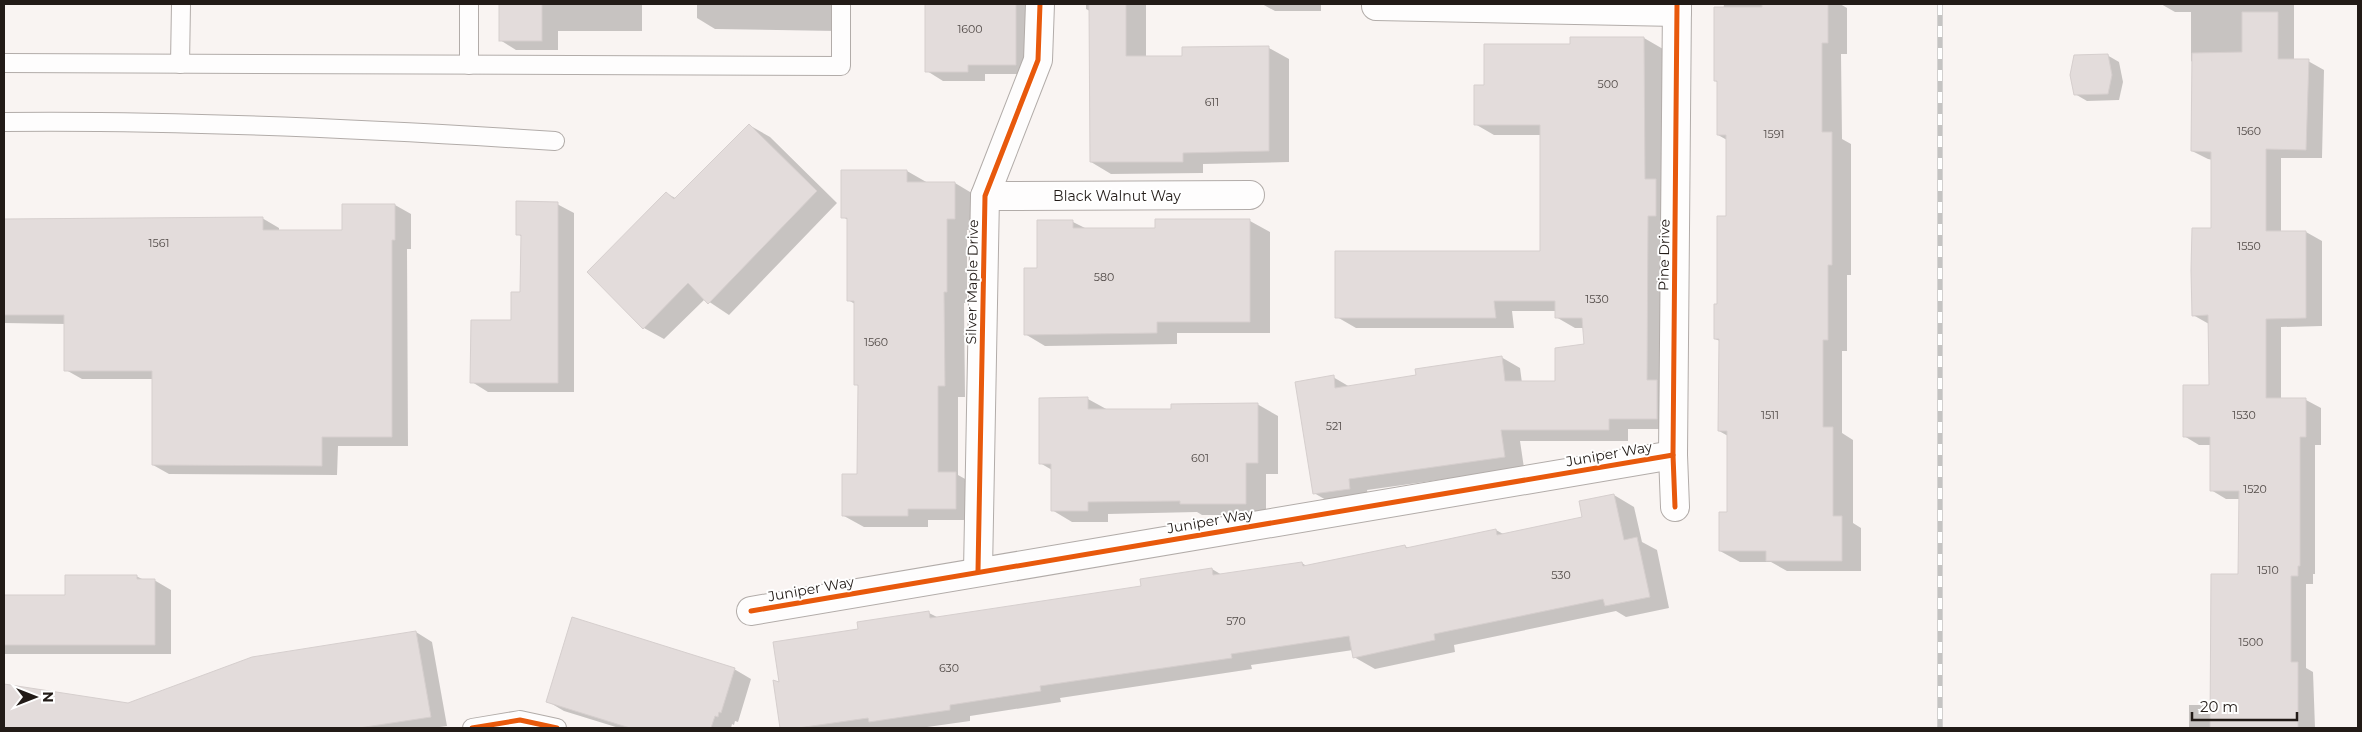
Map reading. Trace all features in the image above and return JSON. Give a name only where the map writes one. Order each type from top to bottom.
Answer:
[{"type":"street","name":"Silver Maple Drive","points":[[978,571],[985,196],[1038,60],[1040,4]]},
{"type":"street","points":[[1376,5],[1677,8]]},
{"type":"street","name":"Pine Drive","points":[[1675,507],[1673,455],[1677,8]]},
{"type":"street","name":"Black Walnut Way","points":[[985,196],[1250,195]]},
{"type":"street","name":"Juniper Way","points":[[751,611],[978,571],[1673,455]]},
{"type":"lane","points":[[180,64],[182,4]]},
{"type":"lane","points":[[468,65],[469,4]]},
{"type":"lane","points":[[4,63],[841,66],[841,4]]},
{"type":"lane","points":[[4,122],[81,121],[199,125],[449,134],[556,141]]},
{"type":"lane","points":[[472,728],[520,720],[557,728]]},
{"type":"building","points":[[499,4],[542,4],[542,41],[499,41]]},
{"type":"building","points":[[925,4],[1016,4],[1016,65],[968,65],[968,72],[925,72]]},
{"type":"building","points":[[1089,4],[1126,4],[1126,56],[1182,56],[1182,47],[1269,46],[1269,151],[1183,153],[1183,162],[1090,162]]},
{"type":"building","points":[[1762,4],[1828,4],[1828,43],[1822,43],[1822,132],[1832,132],[1832,265],[1828,265],[1828,340],[1823,340],[1823,427],[1833,427],[1833,516],[1842,516],[1842,561],[1766,561],[1766,551],[1719,551],[1719,512],[1727,512],[1727,431],[1718,431],[1719,339],[1714,339],[1714,304],[1717,304],[1717,216],[1726,216],[1726,135],[1717,135],[1717,81],[1714,81],[1714,7],[1762,7]]},
{"type":"building","points":[[2242,12],[2278,12],[2278,59],[2309,59],[2306,150],[2266,149],[2266,231],[2306,231],[2306,318],[2266,319],[2266,398],[2306,398],[2306,437],[2300,437],[2300,566],[2298,566],[2298,576],[2291,576],[2291,662],[2298,662],[2298,728],[2210,728],[2211,574],[2238,574],[2239,491],[2210,491],[2210,437],[2183,437],[2183,385],[2209,385],[2208,315],[2192,316],[2191,270],[2192,228],[2211,228],[2211,152],[2191,151],[2192,53],[2242,52]]},
{"type":"building","points":[[1570,37],[1644,37],[1645,179],[1656,179],[1656,216],[1648,216],[1647,380],[1657,380],[1657,419],[1609,419],[1609,430],[1501,430],[1505,457],[1349,479],[1350,489],[1313,494],[1295,382],[1334,375],[1335,388],[1416,375],[1415,369],[1502,356],[1505,381],[1555,381],[1555,348],[1584,344],[1582,318],[1555,318],[1555,301],[1494,301],[1496,318],[1335,318],[1335,251],[1540,251],[1540,125],[1474,125],[1474,85],[1484,85],[1484,44],[1570,44]]},
{"type":"building","points":[[2108,54],[2112,75],[2108,94],[2074,95],[2070,75],[2074,55]]},
{"type":"building","points":[[749,124],[817,191],[708,304],[688,283],[643,329],[587,272],[666,192],[674,199]]},
{"type":"building","points":[[841,170],[907,170],[907,182],[955,182],[955,219],[947,219],[947,292],[944,292],[945,386],[938,386],[938,472],[956,472],[956,509],[908,509],[908,516],[842,516],[842,474],[857,474],[858,385],[854,385],[854,301],[847,301],[847,218],[841,218]]},
{"type":"building","points":[[516,201],[558,202],[558,383],[470,383],[471,320],[511,320],[511,292],[520,292],[521,235],[516,235]]},
{"type":"building","points":[[342,204],[395,204],[395,240],[392,240],[392,437],[322,437],[322,466],[152,465],[152,371],[64,371],[64,315],[4,315],[4,219],[263,217],[263,230],[342,230]]},
{"type":"building","points":[[1155,219],[1250,219],[1250,322],[1157,322],[1157,333],[1024,335],[1024,268],[1037,268],[1037,220],[1073,220],[1073,228],[1155,228]]},
{"type":"building","points":[[1088,397],[1088,409],[1171,409],[1171,404],[1258,403],[1258,463],[1246,463],[1246,504],[1180,504],[1180,501],[1088,502],[1088,511],[1051,511],[1051,464],[1039,464],[1039,398]]},
{"type":"building","points":[[1614,494],[1624,540],[1637,537],[1650,597],[1605,606],[1603,599],[1434,634],[1435,640],[1353,658],[1349,636],[1231,654],[1232,658],[1040,686],[1041,691],[950,705],[950,710],[869,722],[868,718],[798,728],[780,728],[773,680],[779,682],[773,642],[858,629],[857,622],[929,611],[930,618],[1141,586],[1140,579],[1212,568],[1213,575],[1302,562],[1303,566],[1405,545],[1406,548],[1496,529],[1497,535],[1582,517],[1579,501]]},
{"type":"building","points":[[65,575],[137,575],[137,579],[155,579],[155,645],[4,645],[4,595],[65,595]]},
{"type":"building","points":[[572,617],[735,668],[721,713],[719,712],[718,717],[715,716],[711,728],[630,728],[546,702]]},
{"type":"building","points":[[416,631],[431,717],[359,728],[4,728],[4,684],[128,703],[252,657]]},
{"type":"railway","points":[[1940,4],[1940,728]]},
{"type":"cycle path","points":[[978,571],[985,196],[1038,60],[1040,4]]},
{"type":"cycle path","points":[[1675,507],[1673,455],[1677,4]]},
{"type":"cycle path","points":[[751,611],[1673,455]]},
{"type":"cycle path","points":[[472,728],[520,720],[557,728]]}]
